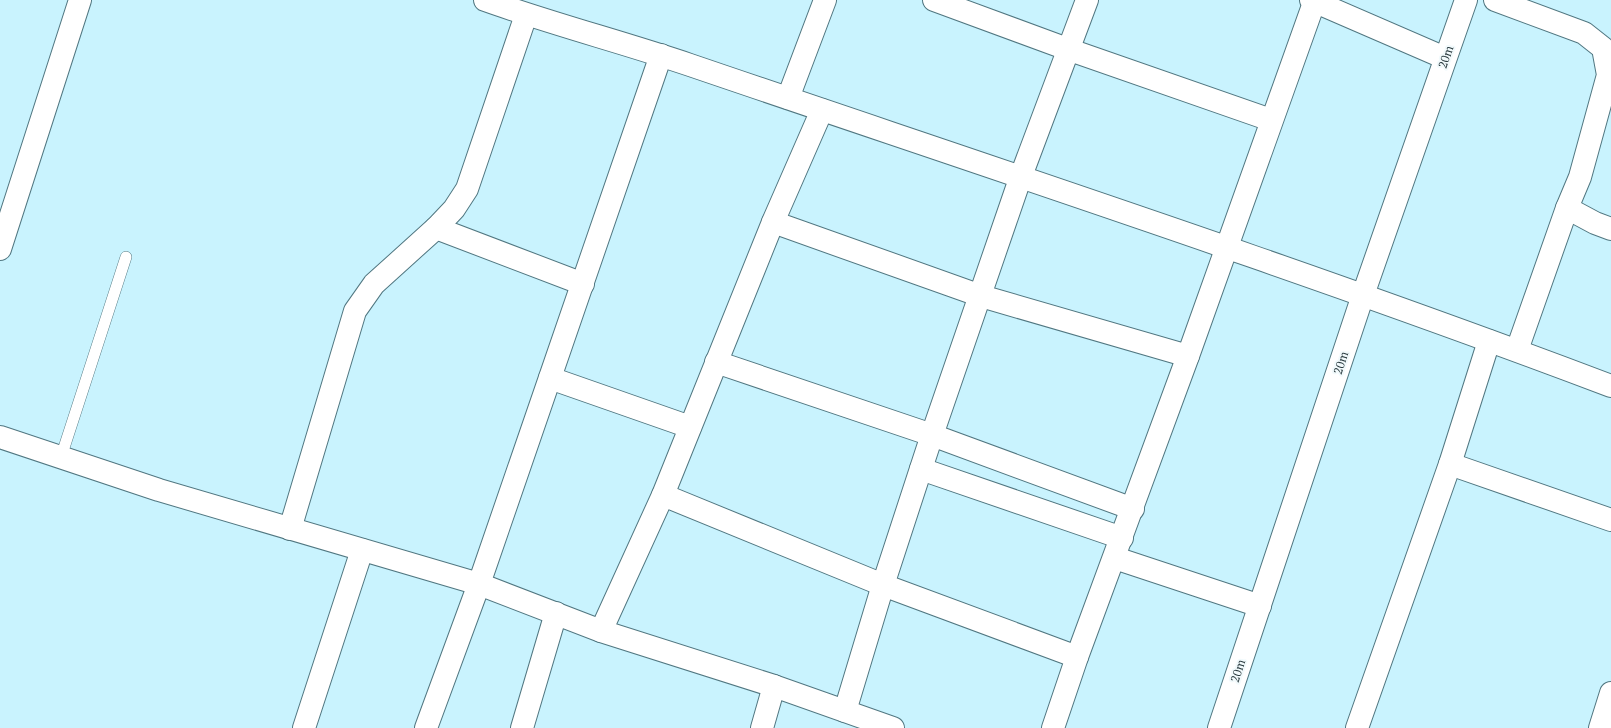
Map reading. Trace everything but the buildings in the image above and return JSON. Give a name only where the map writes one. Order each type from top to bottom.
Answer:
[{"type":"street","points":[[0,249],[80,0]]},
{"type":"street","points":[[485,0],[526,15],[661,55],[1228,246],[1517,350],[1611,386]]},
{"type":"street","points":[[788,98],[825,0]]},
{"type":"street","points":[[934,0],[1070,50],[1271,120]]},
{"type":"street","points":[[845,711],[883,585],[932,435],[1020,176],[1070,50],[1087,0]]},
{"type":"street","points":[[1053,728],[1228,246],[1313,0],[1446,58]]},
{"type":"street","name":"20m","points":[[1219,728],[1363,295],[1466,0]]},
{"type":"street","points":[[1495,0],[1584,33],[1603,48],[1608,75],[1580,177],[1567,208],[1517,350]]},
{"type":"street","points":[[290,529],[355,311],[374,284],[436,228],[454,209],[467,189],[526,15]]},
{"type":"street","points":[[426,728],[479,584],[661,55]]},
{"type":"street","points":[[601,632],[663,494],[773,222],[822,110]]},
{"type":"street","points":[[1567,208],[1594,223],[1611,229]]},
{"type":"street","points":[[773,222],[980,296],[1188,356]]},
{"type":"street","points":[[436,228],[583,284]]},
{"type":"street","points":[[1357,728],[1450,464],[1490,341]]},
{"type":"street","points":[[716,362],[932,435],[1133,508]]},
{"type":"street","points":[[550,378],[690,427]]},
{"type":"street","points":[[0,437],[159,490],[479,584],[556,613],[601,632],[774,686],[893,728]]},
{"type":"street","points":[[1450,464],[1611,520]]},
{"type":"street","points":[[921,469],[1122,538]]},
{"type":"street","points":[[663,494],[883,585],[1078,656]]},
{"type":"street","points":[[304,728],[362,550]]},
{"type":"street","points":[[1115,558],[1260,606]]},
{"type":"street","points":[[522,728],[556,613]]},
{"type":"street","points":[[762,728],[774,686]]},
{"type":"street","points":[[1600,728],[1610,698]]},
{"type":"lane","points":[[61,457],[126,257]]}]
